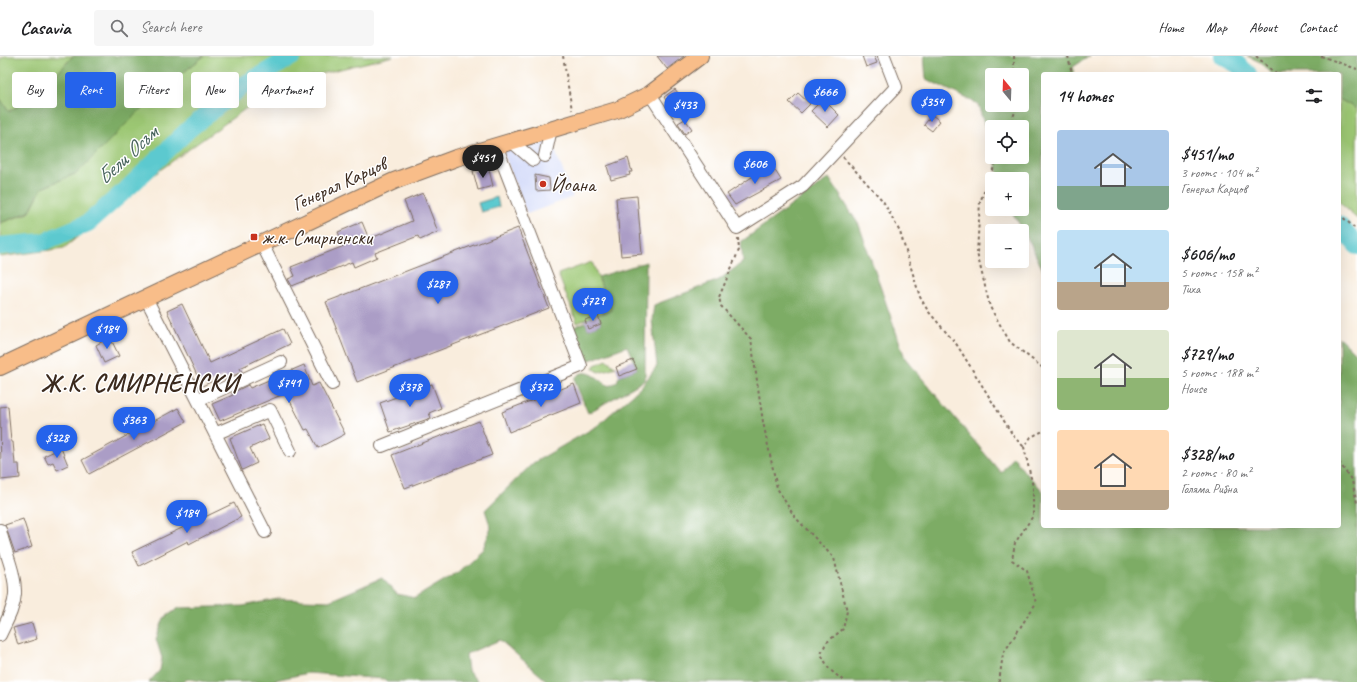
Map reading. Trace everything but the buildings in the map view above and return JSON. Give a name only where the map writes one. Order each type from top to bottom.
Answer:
[{"type":"main road","name":"Генерал Карцов","points":[[0,367],[394,181],[511,141],[618,110],[650,94],[700,56]]},
{"type":"street","points":[[650,94],[737,228],[804,186],[896,87],[884,56]]},
{"type":"street","points":[[545,156],[551,129]]},
{"type":"street","points":[[511,141],[532,160]]},
{"type":"street","points":[[382,446],[581,366],[496,146]]},
{"type":"street","points":[[262,244],[332,384]]},
{"type":"street","points":[[146,298],[265,532]]},
{"type":"street","points":[[198,400],[281,362]]},
{"type":"street","points":[[215,434],[270,410],[290,451]]},
{"type":"street","points":[[0,530],[13,578],[15,594],[11,612],[0,635]]},
{"type":"path","points":[[563,56],[574,123]]},
{"type":"path","points":[[1014,56],[1014,68]]},
{"type":"path","points":[[1068,56],[1072,72]]},
{"type":"path","points":[[1256,56],[1274,72]]},
{"type":"path","points":[[1322,56],[1357,69]]},
{"type":"path","points":[[837,151],[883,201],[900,232],[920,297],[928,311],[957,345],[1014,437],[1024,447],[1033,488],[1033,516],[1015,543],[1012,560],[1027,571],[1036,604],[1003,654],[999,682]]},
{"type":"path","points":[[995,164],[980,202],[977,253],[990,307],[1010,342],[1041,366]]},
{"type":"path","points":[[1341,216],[1357,230]]},
{"type":"path","points":[[737,228],[739,250],[719,297],[721,306],[751,339],[763,422],[777,488],[794,516],[834,558],[847,611],[843,629],[826,643],[821,654],[829,669],[845,682]]},
{"type":"path","points":[[1024,447],[1031,437],[1041,432]]},
{"type":"path","points":[[1341,465],[1352,481],[1357,503]]},
{"type":"shaded area","points":[[546,138],[551,140],[573,197],[527,214],[504,154],[506,149]]},
{"type":"green space","points":[[6,56],[73,56],[57,74],[57,72],[12,72],[12,108],[14,108],[8,112],[0,98],[0,59]]},
{"type":"green space","points":[[73,56],[204,56],[183,73],[124,72],[124,108],[142,108],[77,173],[42,188],[29,212],[0,223],[0,98],[9,112],[15,108],[57,108],[57,74]]},
{"type":"green space","points":[[204,56],[393,56],[326,73],[247,72],[247,108],[160,170],[64,248],[0,257],[0,223],[29,213],[42,188],[77,173],[142,108],[183,108],[183,73]]},
{"type":"green space","points":[[924,56],[1090,56],[1073,67],[1073,72],[1041,72],[1041,266],[1029,241],[1029,224],[1019,224],[1014,216],[1029,216],[1029,172],[998,172],[996,164],[1029,164],[1029,120],[985,120],[985,128],[978,104],[926,79]]},
{"type":"green space","points":[[1247,56],[1357,56],[1357,109],[1341,100],[1341,72],[1270,72],[1260,62]]},
{"type":"green space","points":[[1341,100],[1357,109],[1357,219],[1341,204]]},
{"type":"green space","points":[[829,178],[859,225],[905,358],[1001,473],[1013,456],[1023,470],[1041,489],[1041,528],[1341,528],[1341,339],[1357,355],[1357,682],[548,682],[500,640],[466,654],[468,671],[478,682],[387,682],[384,679],[308,673],[266,682],[207,682],[188,679],[182,682],[149,682],[160,670],[162,658],[156,639],[164,618],[179,608],[243,606],[278,599],[329,601],[382,578],[397,594],[415,598],[458,572],[483,549],[491,528],[485,510],[533,463],[597,426],[641,387],[657,366],[652,320],[654,305],[719,280],[743,262],[741,242]]},
{"type":"green space","points":[[592,262],[611,310],[577,323],[558,274]]},
{"type":"green space","points":[[646,262],[645,380],[588,413],[576,384],[575,378],[579,374],[592,374],[609,386],[617,382],[619,376],[637,369],[627,346],[590,360],[586,358],[578,347],[572,328],[585,322],[588,329],[601,324],[598,315],[611,310],[598,277]]},
{"type":"green space","points":[[607,360],[616,367],[599,372],[593,368],[595,365]]},
{"type":"water","points":[[497,197],[499,207],[481,212],[478,203]]},
{"type":"waterway","name":"Бели Осъм","points":[[0,246],[43,242],[88,223],[129,187],[189,129],[244,85],[293,56]]},
{"type":"waterway","points":[[1222,56],[1237,64],[1246,72]]},
{"type":"waterway","points":[[1341,227],[1357,246]]},
{"type":"place","name":"Йоана","points":[[543,184]]},
{"type":"place","name":"ж.к. Смирненски","points":[[254,237]]},
{"type":"district","name":"Ж.К. СМИРНЕНСКИ","points":[[140,383]]}]
